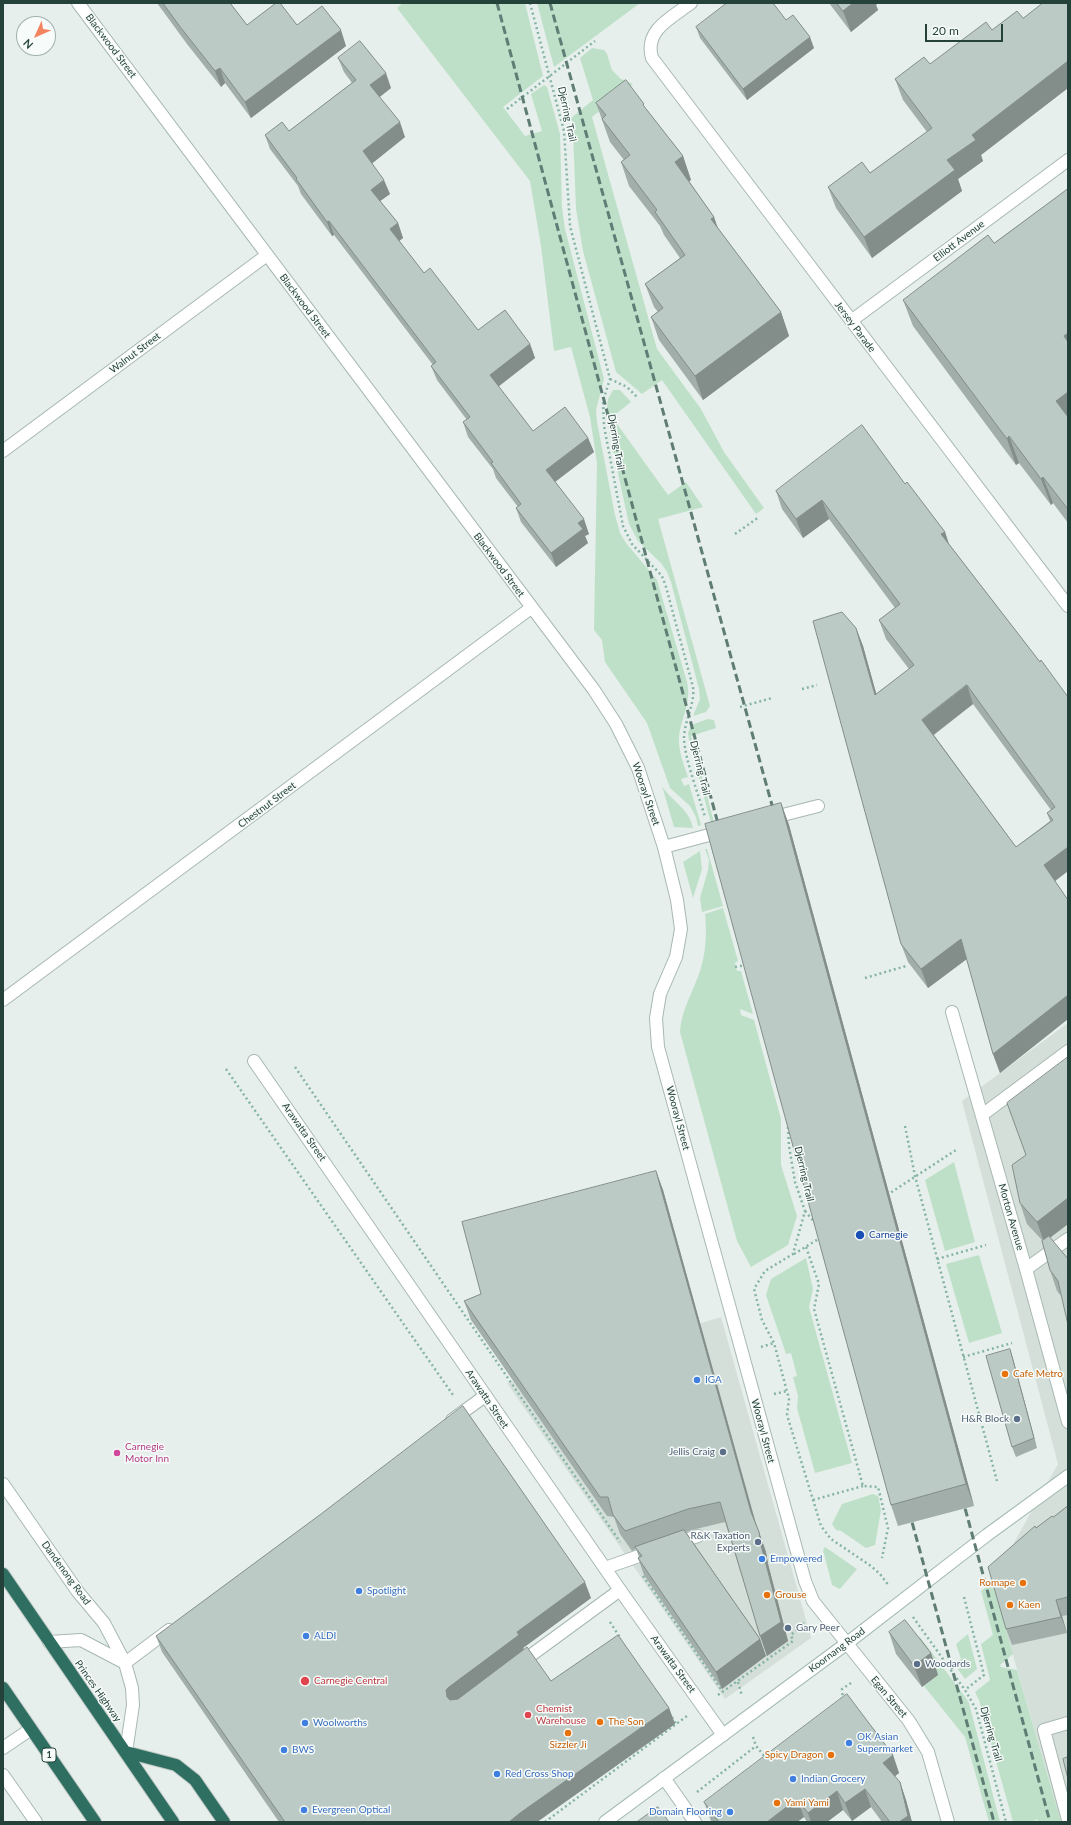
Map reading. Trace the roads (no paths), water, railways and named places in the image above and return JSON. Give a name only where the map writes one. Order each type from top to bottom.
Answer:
[{"type":"highway","name":"Princes Highway","points":[[3,1574],[173,1822]]},
{"type":"highway","name":"1","points":[[3,1688],[95,1822]]},
{"type":"highway","points":[[126,1752],[176,1765],[195,1780],[224,1822]]},
{"type":"street","name":"Blackwood Street","points":[[78,3],[531,608]]},
{"type":"street","name":"Jersey Parade","points":[[691,3],[657,29],[652,35],[650,44],[652,58],[851,322],[1066,600]]},
{"type":"street","name":"Elliott Avenue","points":[[851,322],[1068,160]]},
{"type":"street","name":"Walnut Street","points":[[3,451],[267,255]]},
{"type":"street","name":"Woorayl Street","points":[[531,608],[594,690],[616,724],[638,768],[664,847],[677,900],[681,929],[676,957],[660,994],[656,1018],[658,1047],[805,1581],[813,1601],[846,1644]]},
{"type":"street","name":"Chestnut Street","points":[[3,1000],[531,608]]},
{"type":"street","points":[[758,822],[818,806]]},
{"type":"street","points":[[664,847],[738,828]]},
{"type":"street","name":"Morton Avenue","points":[[952,1012],[1026,1269],[1068,1422]]},
{"type":"street","points":[[982,1115],[1068,1051]]},
{"type":"street","name":"Arawatta Street","points":[[254,1061],[485,1396],[620,1590],[702,1704],[722,1735]]},
{"type":"street","points":[[1026,1269],[1068,1239]]},
{"type":"street","points":[[446,1425],[485,1396]]},
{"type":"street","name":"Koornang Road","points":[[605,1822],[846,1644],[993,1530],[1068,1476]]},
{"type":"street","name":"Dandenong Road","points":[[3,1484],[78,1592],[104,1623],[125,1663],[132,1688],[134,1705],[126,1752]]},
{"type":"street","points":[[605,1568],[698,1536]]},
{"type":"street","points":[[510,1671],[620,1590]]},
{"type":"street","points":[[49,1642],[81,1640],[125,1663],[181,1621]]},
{"type":"street","name":"Egan Street","points":[[846,1644],[909,1721],[928,1752],[948,1822]]},
{"type":"street","points":[[1068,1723],[1044,1730],[1068,1820]]},
{"type":"street","points":[[3,1748],[31,1729]]},
{"type":"street","points":[[3,1775],[36,1822]]},
{"type":"street","points":[[664,1778],[695,1822]]},
{"type":"railway","points":[[497,3],[720,831]]},
{"type":"railway","points":[[550,3],[775,816]]},
{"type":"railway","points":[[962,1497],[1050,1822]]},
{"type":"railway","points":[[909,1511],[994,1822]]},
{"type":"place","name":"Carnegie","points":[[860,1235]]},
{"type":"place","name":"Cafe Metro","points":[[1005,1374]]},
{"type":"place","name":"IGA","points":[[697,1380]]},
{"type":"place","name":"H&R Block","points":[[1017,1419]]},
{"type":"place","name":"Jellis Craig","points":[[723,1452]]},
{"type":"place","name":"Carnegie Motor Inn","points":[[117,1453]]},
{"type":"place","name":"R&K Taxation Experts","points":[[758,1542]]},
{"type":"place","name":"Empowered","points":[[762,1559]]},
{"type":"place","name":"Romape","points":[[1023,1583]]},
{"type":"place","name":"Spotlight","points":[[359,1591]]},
{"type":"place","name":"Grouse","points":[[767,1595]]},
{"type":"place","name":"Kaen","points":[[1010,1605]]},
{"type":"place","name":"Gary Peer","points":[[788,1628]]},
{"type":"place","name":"ALDI","points":[[306,1636]]},
{"type":"place","name":"Woodards","points":[[917,1664]]},
{"type":"place","name":"Carnegie Central","points":[[305,1681]]},
{"type":"place","name":"Chemist Warehouse","points":[[528,1715]]},
{"type":"place","name":"The Son","points":[[600,1722]]},
{"type":"place","name":"Woolworths","points":[[305,1723]]},
{"type":"place","name":"Sizzler Ji","points":[[568,1733]]},
{"type":"place","name":"OK Asian Supermarket","points":[[849,1743]]},
{"type":"place","name":"BWS","points":[[284,1750]]},
{"type":"place","name":"Spicy Dragon","points":[[831,1755]]},
{"type":"place","name":"Red Cross Shop","points":[[497,1774]]},
{"type":"place","name":"Indian Grocery","points":[[793,1779]]},
{"type":"place","name":"Yami Yami","points":[[777,1803]]},
{"type":"place","name":"Evergreen Optical","points":[[304,1810]]},
{"type":"place","name":"Domain Flooring","points":[[730,1812]]}]
